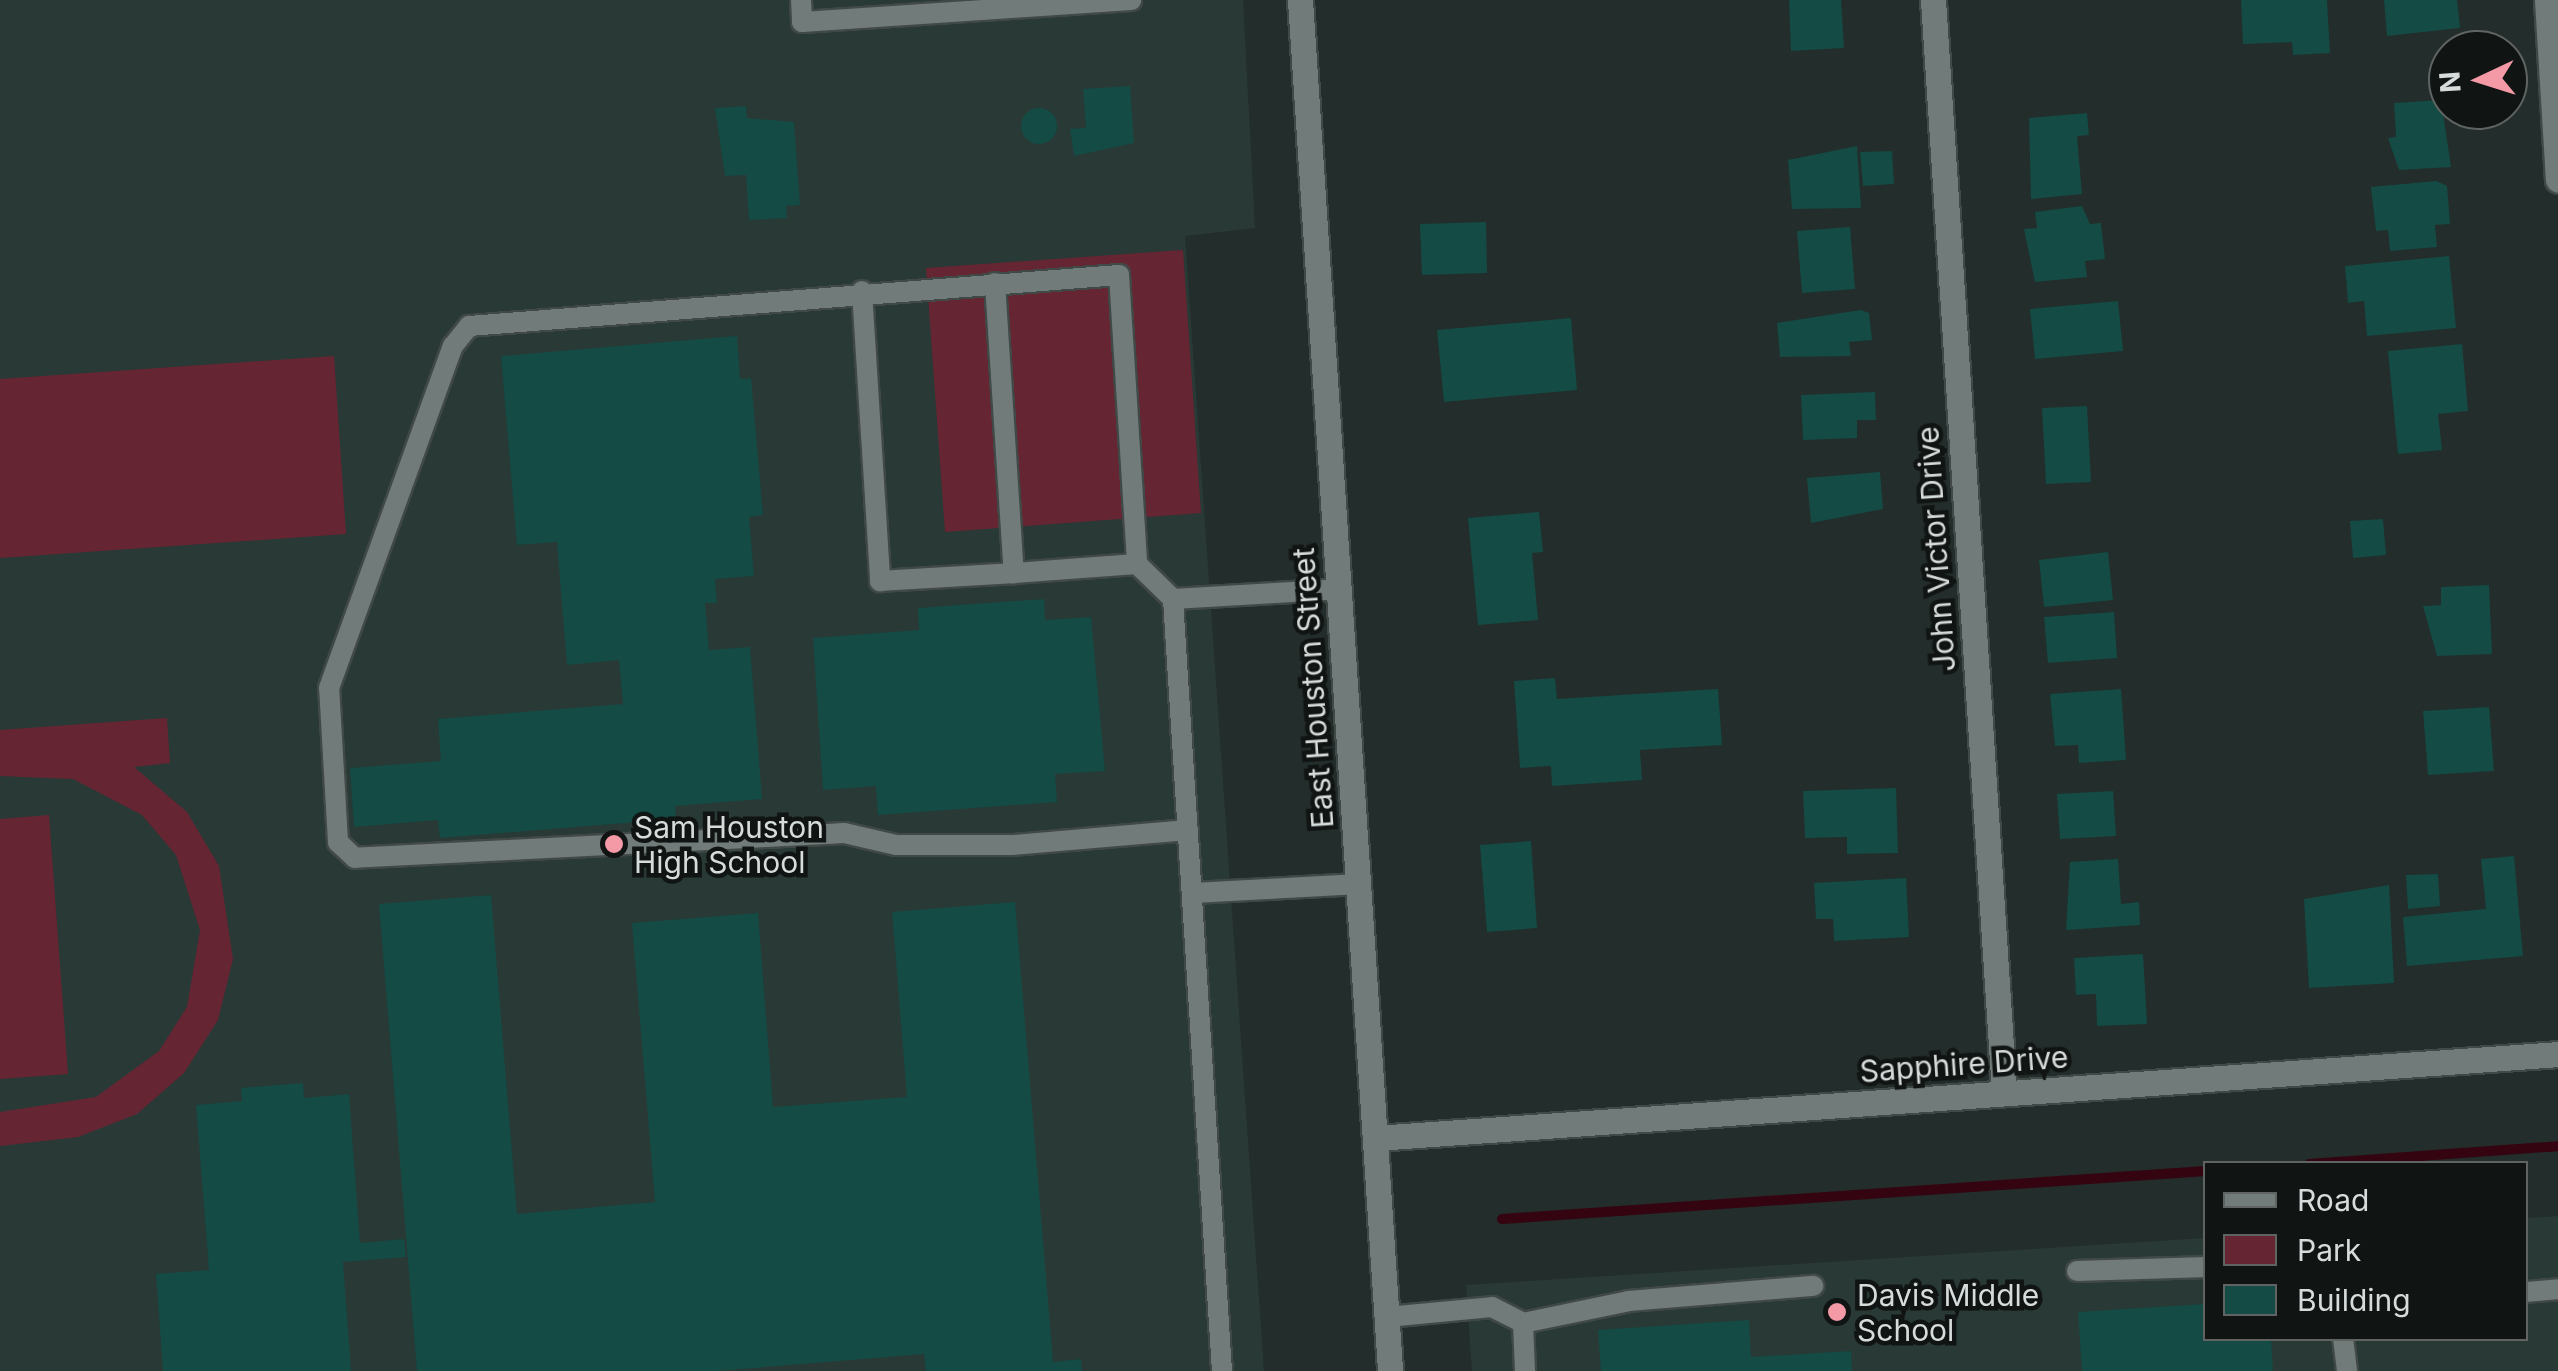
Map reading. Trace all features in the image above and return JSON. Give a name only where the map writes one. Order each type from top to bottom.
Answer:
[{"type":"street","name":"East Houston Street","points":[[1300,0],[1390,1371]]},
{"type":"street","name":"John Victor Drive","points":[[1933,0],[2004,1094]]},
{"type":"street","points":[[2547,0],[2558,180]]},
{"type":"street","name":"Sapphire Drive","points":[[1376,1138],[2558,1054]]},
{"type":"lane","points":[[801,0],[802,22],[1131,0]]},
{"type":"lane","points":[[1188,830],[993,845],[896,846],[844,833],[384,861],[355,858],[338,842],[328,720],[339,645],[407,460],[469,326],[862,291],[1119,275],[1137,564],[1172,598],[1194,893],[1222,1371]]},
{"type":"lane","points":[[995,283],[1014,572]]},
{"type":"lane","points":[[862,291],[880,581],[1137,564]]},
{"type":"lane","points":[[1172,598],[1339,589]]},
{"type":"lane","points":[[1194,893],[1359,884]]},
{"type":"lane","points":[[2077,1271],[2203,1267]]},
{"type":"lane","points":[[1388,1317],[1492,1308],[1522,1323],[1629,1300],[1813,1286]]},
{"type":"lane","points":[[2528,1292],[2558,1289]]},
{"type":"lane","points":[[1522,1323],[1525,1371]]},
{"type":"lane","points":[[2343,1341],[2347,1371]]},
{"type":"shaded area","name":"Sam Houston High School","points":[[0,0],[1243,0],[1255,228],[1185,236],[1264,1371],[0,1371]]},
{"type":"shaded area","name":"Davis Middle School","points":[[2558,1216],[2558,1371],[1472,1371],[1466,1285],[2203,1238],[2203,1341],[2528,1341],[2528,1218]]},
{"type":"green space","points":[[1183,250],[1201,513],[945,532],[926,268]]},
{"type":"green space","points":[[334,356],[346,534],[0,558],[0,379]]},
{"type":"green space","points":[[167,718],[170,763],[134,767],[187,812],[219,866],[233,959],[218,1020],[184,1073],[137,1114],[78,1137],[0,1146],[0,1112],[96,1097],[159,1051],[187,1007],[200,930],[176,855],[142,815],[73,779],[0,776],[0,730]]},
{"type":"green space","points":[[49,815],[68,1074],[0,1079],[0,819]]},
{"type":"building","points":[[1789,0],[1841,0],[1844,48],[1791,51]]},
{"type":"building","points":[[2241,0],[2327,0],[2330,53],[2293,55],[2292,42],[2243,44]]},
{"type":"building","points":[[2384,0],[2457,0],[2460,28],[2387,36]]},
{"type":"building","points":[[1130,86],[1134,143],[1074,156],[1070,129],[1086,128],[1083,89]]},
{"type":"building","points":[[2428,101],[2428,130],[2445,130],[2451,167],[2399,170],[2388,138],[2396,137],[2394,103]]},
{"type":"building","points":[[746,106],[747,118],[794,122],[800,205],[786,206],[787,218],[749,220],[746,175],[725,176],[715,108]]},
{"type":"building","points":[[1039,108],[1051,114],[1057,126],[1051,138],[1039,144],[1027,138],[1021,126],[1027,114]]},
{"type":"building","points":[[2087,113],[2089,135],[2077,136],[2082,194],[2031,199],[2029,118]]},
{"type":"building","points":[[1857,146],[1861,208],[1792,209],[1788,160]]},
{"type":"building","points":[[1892,151],[1894,184],[1863,186],[1860,152]]},
{"type":"building","points":[[2436,181],[2447,186],[2450,224],[2435,225],[2437,247],[2390,251],[2388,230],[2376,231],[2371,187]]},
{"type":"building","points":[[2082,206],[2090,224],[2101,223],[2105,259],[2085,261],[2087,277],[2035,282],[2024,229],[2037,228],[2035,212]]},
{"type":"building","points":[[1486,222],[1487,273],[1422,275],[1420,224]]},
{"type":"building","points":[[1850,227],[1855,289],[1802,293],[1797,231]]},
{"type":"building","points":[[2449,256],[2456,328],[2367,336],[2364,301],[2348,303],[2345,266]]},
{"type":"building","points":[[2118,301],[2123,351],[2035,359],[2030,309]]},
{"type":"building","points":[[1861,310],[1869,313],[1872,340],[1849,342],[1851,356],[1780,357],[1777,323]]},
{"type":"building","points":[[1571,318],[1577,390],[1444,402],[1437,330]]},
{"type":"building","points":[[737,336],[740,379],[751,378],[763,515],[749,517],[754,576],[715,579],[717,603],[705,603],[709,650],[750,647],[762,799],[675,806],[676,819],[440,838],[438,820],[354,827],[350,768],[441,761],[438,719],[623,704],[619,660],[567,665],[557,542],[517,545],[501,356]]},
{"type":"building","points":[[2462,344],[2468,411],[2438,414],[2442,450],[2398,454],[2388,351]]},
{"type":"building","points":[[1875,392],[1876,420],[1857,420],[1857,438],[1803,440],[1801,395]]},
{"type":"building","points":[[2087,406],[2091,482],[2046,484],[2042,408]]},
{"type":"building","points":[[1880,472],[1883,509],[1811,523],[1807,478]]},
{"type":"building","points":[[1539,512],[1543,552],[1532,553],[1538,620],[1478,625],[1468,518]]},
{"type":"building","points":[[2383,519],[2386,555],[2353,558],[2350,521]]},
{"type":"building","points":[[2108,552],[2113,600],[2044,607],[2039,560]]},
{"type":"building","points":[[2489,585],[2492,654],[2437,656],[2423,606],[2441,605],[2441,587]]},
{"type":"building","points":[[1044,599],[1045,620],[1091,617],[1105,771],[1055,774],[1057,802],[878,815],[876,786],[823,790],[813,638],[919,630],[918,608]]},
{"type":"building","points":[[2114,612],[2117,658],[2048,663],[2044,617]]},
{"type":"building","points":[[1555,678],[1557,699],[1718,689],[1722,745],[1640,750],[1642,780],[1552,786],[1551,766],[1520,768],[1514,681]]},
{"type":"building","points":[[2121,689],[2126,760],[2079,763],[2078,745],[2055,746],[2050,694]]},
{"type":"building","points":[[2489,707],[2494,771],[2428,775],[2423,711]]},
{"type":"building","points":[[1896,788],[1898,853],[1847,854],[1847,837],[1805,838],[1803,791]]},
{"type":"building","points":[[2113,791],[2116,836],[2060,839],[2057,794]]},
{"type":"building","points":[[1531,841],[1537,928],[1487,932],[1480,845]]},
{"type":"building","points":[[2514,856],[2523,956],[2407,966],[2403,917],[2486,909],[2481,859]]},
{"type":"building","points":[[2118,859],[2121,904],[2139,902],[2140,925],[2066,930],[2070,862]]},
{"type":"building","points":[[2438,874],[2440,906],[2408,909],[2406,875]]},
{"type":"building","points":[[1906,878],[1909,937],[1834,941],[1833,919],[1816,919],[1814,883]]},
{"type":"building","points":[[2389,885],[2394,983],[2309,988],[2304,899]]},
{"type":"building","points":[[491,895],[517,1214],[655,1202],[632,923],[758,913],[773,1107],[907,1097],[892,912],[1015,902],[1053,1362],[1081,1359],[1082,1371],[926,1371],[924,1354],[717,1371],[417,1371],[379,904]]},
{"type":"building","points":[[2143,954],[2147,1024],[2097,1026],[2096,994],[2076,995],[2074,958]]},
{"type":"building","points":[[303,1083],[304,1098],[349,1094],[360,1243],[404,1239],[406,1257],[343,1262],[351,1371],[163,1371],[156,1274],[209,1270],[196,1105],[242,1101],[241,1088]]},
{"type":"building","points":[[2203,1304],[2203,1341],[2271,1341],[2273,1371],[2082,1371],[2078,1312]]},
{"type":"building","points":[[1749,1320],[1751,1357],[1851,1351],[1852,1371],[1601,1371],[1598,1330]]},
{"type":"waterway","points":[[2350,1161],[2558,1146]]},
{"type":"waterway","points":[[1502,1219],[2203,1171]]},
{"type":"place","name":"Sam Houston High School","points":[[614,844]]},
{"type":"place","name":"Davis Middle School","points":[[1837,1312]]}]
